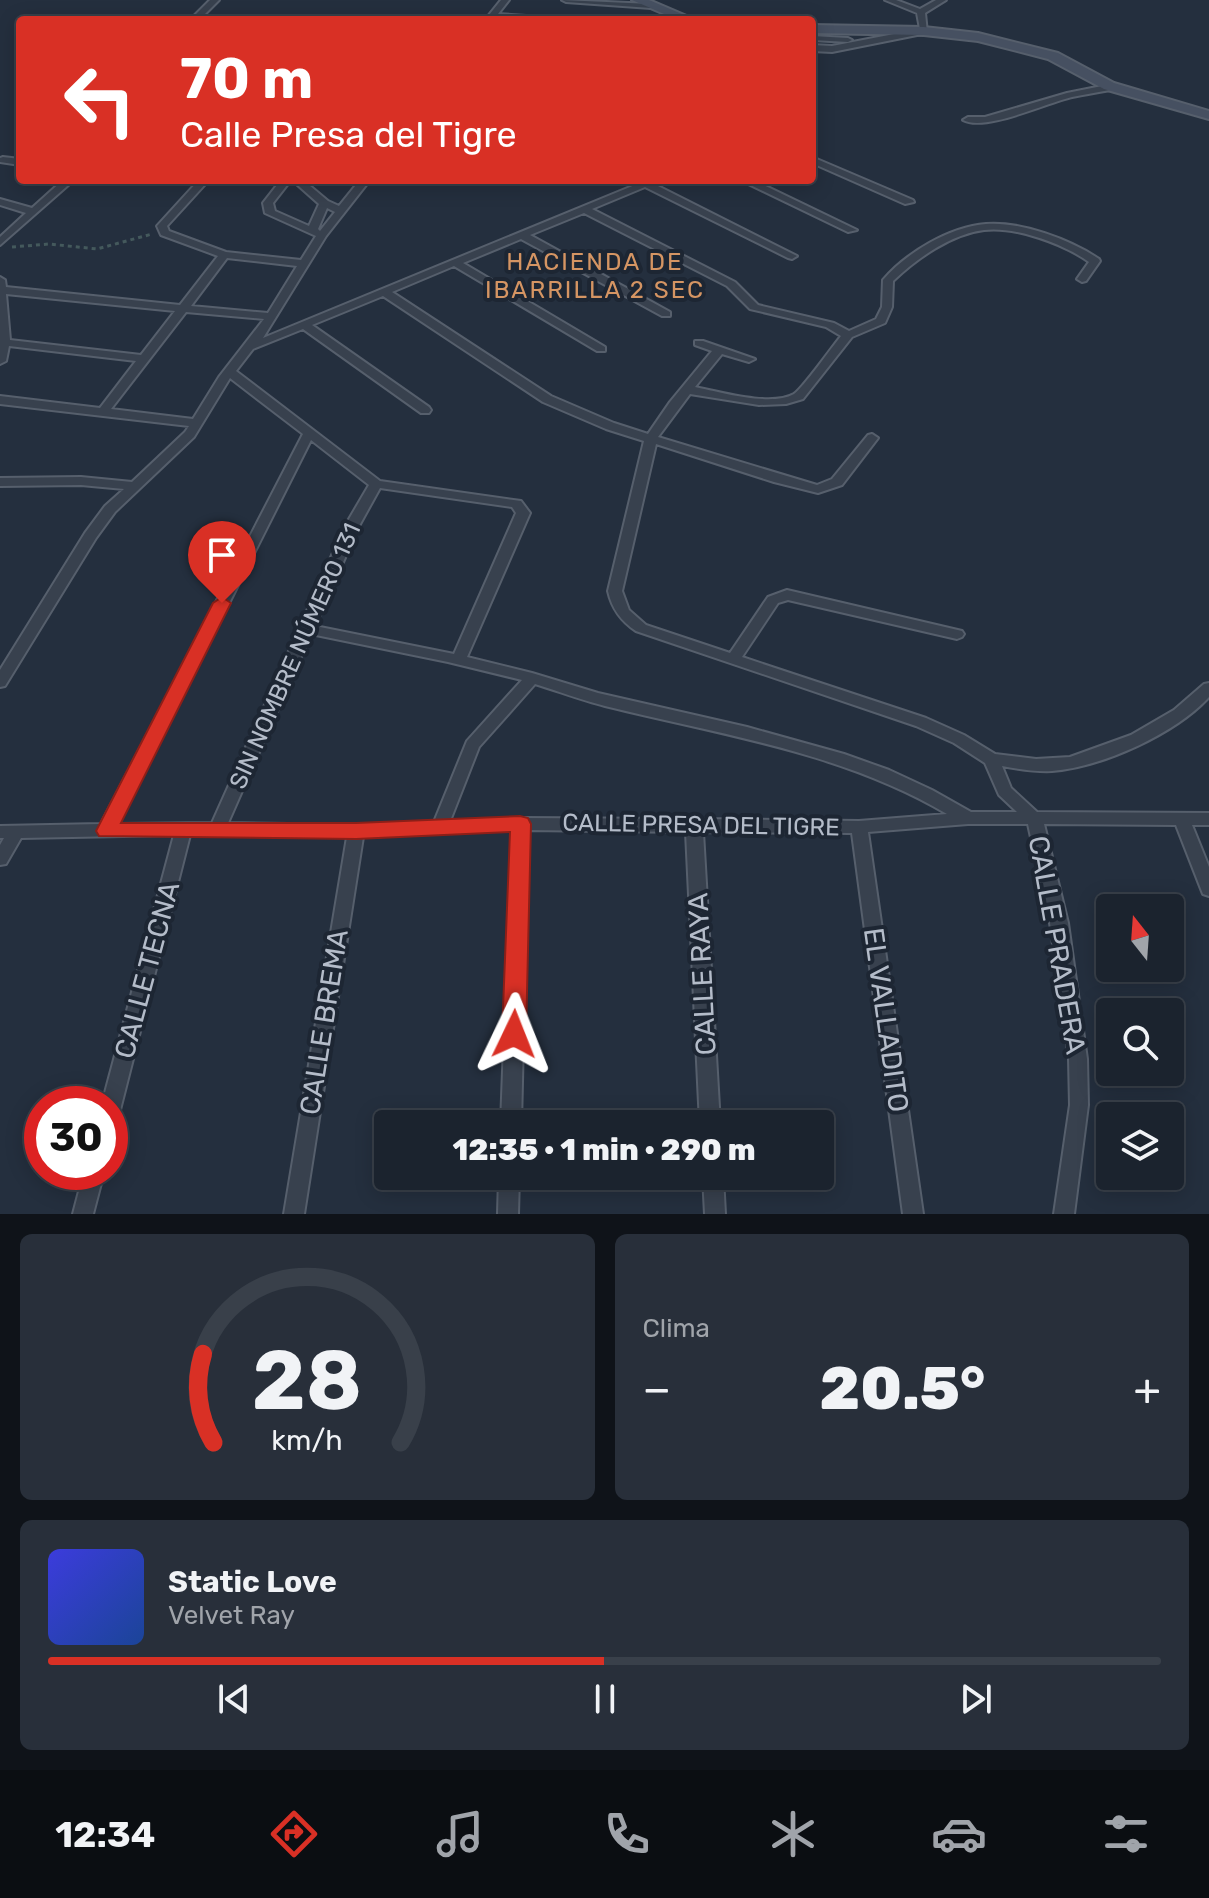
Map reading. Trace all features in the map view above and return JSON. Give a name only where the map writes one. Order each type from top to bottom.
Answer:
[{"type":"street","points":[[198,16],[215,0]]},
{"type":"street","points":[[492,16],[505,0]]},
{"type":"street","points":[[566,0],[644,3],[679,16]]},
{"type":"street","points":[[889,0],[922,21],[1053,56],[1112,87],[1209,115]]},
{"type":"street","points":[[816,48],[832,49],[869,41],[922,21],[942,0]]},
{"type":"street","points":[[816,29],[922,21]]},
{"type":"street","points":[[816,38],[869,41]]},
{"type":"street","points":[[968,120],[985,120],[1070,95],[1112,87]]},
{"type":"street","points":[[3,160],[16,162]]},
{"type":"street","points":[[816,162],[909,202]]},
{"type":"street","points":[[0,241],[30,211],[64,184]]},
{"type":"street","points":[[200,184],[162,226],[162,230],[224,255],[305,264]]},
{"type":"street","points":[[283,184],[268,203],[270,213],[317,233]]},
{"type":"street","points":[[302,184],[324,203],[340,210]]},
{"type":"street","points":[[317,233],[362,184]]},
{"type":"street","points":[[252,346],[645,184]]},
{"type":"street","points":[[654,184],[792,256]]},
{"type":"street","points":[[754,184],[852,230]]},
{"type":"street","points":[[0,202],[30,211]]},
{"type":"street","points":[[0,682],[110,509],[180,446],[198,423],[229,371],[252,346],[272,317],[305,264],[324,203]]},
{"type":"street","points":[[584,209],[731,284],[754,307],[830,325],[848,335]]},
{"type":"street","points":[[690,390],[764,401],[789,400],[799,396],[848,335],[881,321],[887,307],[888,280],[895,273],[919,254],[979,228],[992,226],[1055,241],[1087,254],[1095,261],[1082,279]]},
{"type":"street","points":[[522,235],[666,314]]},
{"type":"street","points":[[103,412],[224,255]]},
{"type":"street","points":[[456,263],[601,349]]},
{"type":"street","points":[[0,361],[1,286],[272,317]]},
{"type":"street","points":[[385,292],[547,399],[651,439],[818,489],[837,482],[872,438]]},
{"type":"street","points":[[306,326],[425,410]]},
{"type":"street","points":[[2,342],[144,359]]},
{"type":"street","points":[[699,343],[749,359]]},
{"type":"street","points":[[719,350],[690,390],[662,419],[651,439],[615,591],[618,607],[626,618],[641,628],[921,722],[959,739],[991,759],[1054,765],[1107,751],[1144,735],[1200,699],[1209,688]]},
{"type":"street","points":[[229,371],[376,484],[516,504],[523,513],[459,659]]},
{"type":"street","points":[[0,400],[198,423]]},
{"type":"street","points":[[106,831],[309,433]]},
{"type":"street","points":[[0,482],[81,481],[135,486]]},
{"type":"street","name":"SIN NOMBRE NÚMERO 131","points":[[217,829],[352,526],[376,484]]},
{"type":"street","points":[[733,659],[773,600],[787,595],[957,634]]},
{"type":"street","points":[[307,629],[459,659],[603,700],[706,722],[843,759],[920,789],[968,818]]},
{"type":"street","points":[[440,827],[472,745],[532,678]]},
{"type":"street","points":[[991,759],[1005,791],[1035,820]]},
{"type":"street","name":"CALLE PRESA DEL TIGRE","points":[[8,832],[184,829],[356,831],[520,824],[694,823],[859,827],[968,818],[1209,819]]},
{"type":"street","points":[[1182,819],[1209,889]]},
{"type":"street","name":"CALLE PRADERA","points":[[1035,820],[1059,923],[1078,1059],[1079,1105],[1064,1214]]},
{"type":"street","name":"CALLE RAYA","points":[[694,823],[709,1110]]},
{"type":"street","points":[[511,1110],[520,824]]},
{"type":"street","name":"EL VALLADITO","points":[[859,827],[913,1214]]},
{"type":"street","name":"CALLE TECNA","points":[[116,1086],[184,829]]},
{"type":"street","name":"CALLE BREMA","points":[[294,1214],[356,831]]},
{"type":"street","points":[[0,859],[8,832]]},
{"type":"street","points":[[83,1214],[89,1190]]},
{"type":"street","points":[[508,1214],[509,1190]]},
{"type":"street","points":[[714,1190],[715,1214]]},
{"type":"path","points":[[0,248],[49,244],[97,249],[162,230]]},
{"type":"district","name":"HACIENDA DE IBARRILLA 2 SEC","points":[[595,276]]},
{"type":"route","points":[[222,603],[106,831],[356,831],[520,824],[514,1034]]}]
